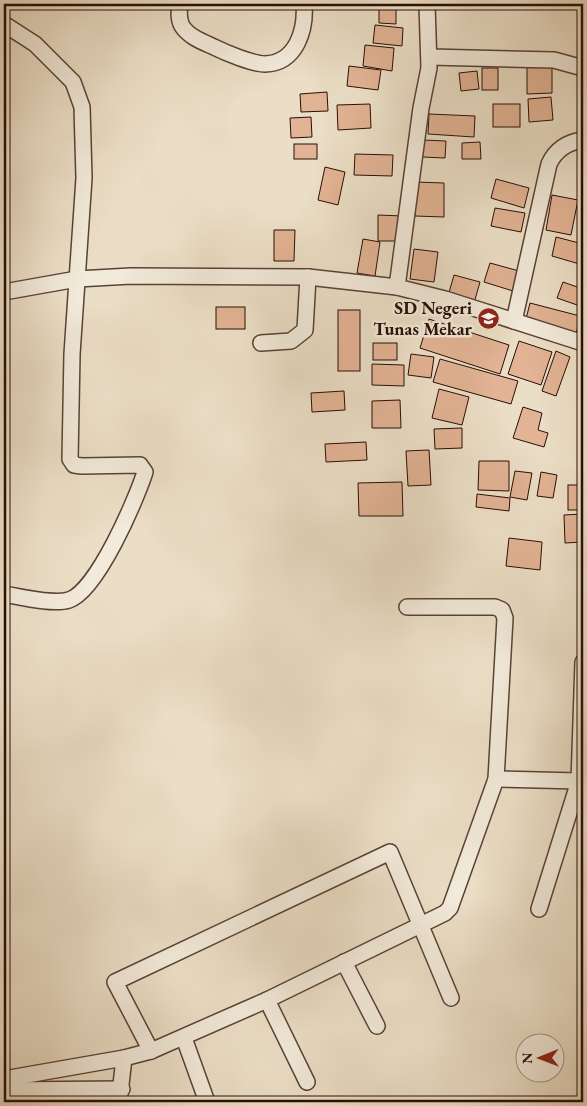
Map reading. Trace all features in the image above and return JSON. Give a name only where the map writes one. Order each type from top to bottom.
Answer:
[{"type":"street","points":[[180,4],[178,13],[182,26],[194,37],[223,52],[264,64],[279,61],[295,50],[305,21],[304,4]]},
{"type":"street","points":[[397,287],[430,57],[427,4]]},
{"type":"street","points":[[4,24],[35,44],[73,82],[82,107],[84,178],[71,363],[70,459],[74,464],[82,466],[140,465],[145,472],[110,552],[80,592],[66,601],[36,600],[4,594]]},
{"type":"street","points":[[430,57],[554,60],[583,68]]},
{"type":"street","points":[[514,321],[549,164],[559,149],[574,141],[583,140]]},
{"type":"street","points":[[4,292],[77,279],[131,276],[308,277],[397,287],[583,343]]},
{"type":"street","points":[[261,343],[291,341],[305,330],[308,277]]},
{"type":"street","points":[[4,1079],[124,1058],[150,1051],[184,1038],[267,1000],[421,923],[445,913],[450,908],[496,779],[505,618],[502,610],[495,607],[407,607]]},
{"type":"street","points":[[539,908],[579,781],[583,662]]},
{"type":"street","points":[[496,779],[579,781]]},
{"type":"street","points":[[150,1051],[115,982],[390,852],[451,998]]},
{"type":"street","points":[[344,962],[377,1026]]},
{"type":"street","points":[[267,1000],[307,1082]]},
{"type":"street","points":[[184,1038],[207,1102]]},
{"type":"street","points":[[4,1090],[120,1096],[124,1058]]},
{"type":"building","points":[[379,4],[396,4],[396,24],[379,23]]},
{"type":"building","points":[[578,4],[583,4],[583,32],[580,32]]},
{"type":"building","points":[[375,25],[403,28],[402,46],[373,43]]},
{"type":"building","points":[[365,45],[394,48],[392,71],[363,66]]},
{"type":"building","points":[[349,66],[381,70],[378,90],[347,86]]},
{"type":"building","points":[[527,67],[552,67],[552,93],[527,94]]},
{"type":"building","points":[[482,68],[498,68],[498,90],[482,90]]},
{"type":"building","points":[[477,71],[479,89],[461,91],[459,73]]},
{"type":"building","points":[[327,92],[328,111],[301,112],[300,94]]},
{"type":"building","points":[[551,97],[553,120],[529,122],[528,99]]},
{"type":"building","points":[[370,104],[371,128],[338,130],[337,105]]},
{"type":"building","points":[[493,104],[520,104],[520,127],[493,127]]},
{"type":"building","points":[[429,114],[475,116],[474,137],[428,134]]},
{"type":"building","points":[[311,117],[312,137],[291,138],[290,118]]},
{"type":"building","points":[[423,140],[446,141],[445,158],[422,157]]},
{"type":"building","points":[[480,142],[481,159],[462,159],[462,143]]},
{"type":"building","points":[[294,144],[317,144],[317,159],[294,159]]},
{"type":"building","points":[[355,154],[393,155],[392,176],[354,175]]},
{"type":"building","points":[[325,167],[345,172],[338,205],[318,200]]},
{"type":"building","points":[[496,179],[529,188],[524,208],[491,198]]},
{"type":"building","points":[[415,182],[444,183],[444,217],[415,216]]},
{"type":"building","points":[[552,195],[578,200],[571,235],[546,230]]},
{"type":"building","points":[[495,208],[525,213],[521,232],[491,226]]},
{"type":"building","points":[[378,215],[403,216],[402,241],[378,241]]},
{"type":"building","points":[[274,230],[295,230],[294,261],[274,261]]},
{"type":"building","points":[[556,237],[583,244],[583,265],[552,256]]},
{"type":"building","points":[[363,239],[380,242],[375,276],[357,273]]},
{"type":"building","points":[[414,249],[438,252],[434,282],[410,279]]},
{"type":"building","points":[[490,263],[519,271],[513,291],[484,282]]},
{"type":"building","points":[[454,275],[480,282],[474,303],[448,296]]},
{"type":"building","points":[[563,282],[583,289],[583,307],[557,298]]},
{"type":"building","points":[[530,303],[580,316],[576,335],[525,323]]},
{"type":"building","points":[[216,307],[245,307],[245,329],[216,329]]},
{"type":"building","points":[[338,310],[360,310],[360,371],[338,371]]},
{"type":"building","points":[[429,319],[509,345],[500,374],[420,348]]},
{"type":"building","points":[[519,341],[552,352],[541,385],[508,374]]},
{"type":"building","points":[[373,343],[397,343],[397,360],[373,360]]},
{"type":"building","points":[[556,351],[570,357],[556,396],[542,391]]},
{"type":"building","points":[[411,354],[434,357],[431,378],[408,375]]},
{"type":"building","points":[[440,359],[518,381],[511,404],[433,382]]},
{"type":"building","points":[[372,364],[404,365],[404,386],[372,385]]},
{"type":"building","points":[[439,389],[469,397],[462,425],[432,418]]},
{"type":"building","points":[[344,391],[345,410],[312,412],[311,393]]},
{"type":"building","points":[[400,400],[401,428],[372,428],[372,401]]},
{"type":"building","points":[[523,407],[542,413],[538,430],[548,433],[544,447],[513,438]]},
{"type":"building","points":[[462,428],[462,448],[435,449],[434,429]]},
{"type":"building","points":[[366,442],[367,460],[326,462],[325,444]]},
{"type":"building","points":[[429,450],[431,485],[408,486],[406,451]]},
{"type":"building","points":[[479,461],[509,461],[509,491],[478,490]]},
{"type":"building","points":[[515,471],[532,473],[527,500],[510,497]]},
{"type":"building","points":[[541,472],[557,475],[553,498],[537,496]]},
{"type":"building","points":[[402,482],[403,516],[359,516],[358,483]]},
{"type":"building","points":[[568,485],[583,485],[583,510],[568,510]]},
{"type":"building","points":[[477,494],[510,498],[509,511],[476,507]]},
{"type":"building","points":[[583,514],[583,542],[565,543],[564,515]]},
{"type":"building","points":[[509,538],[542,542],[540,570],[506,566]]},
{"type":"place","name":"SD Negeri Tunas Mekar","points":[[488,318]]}]
